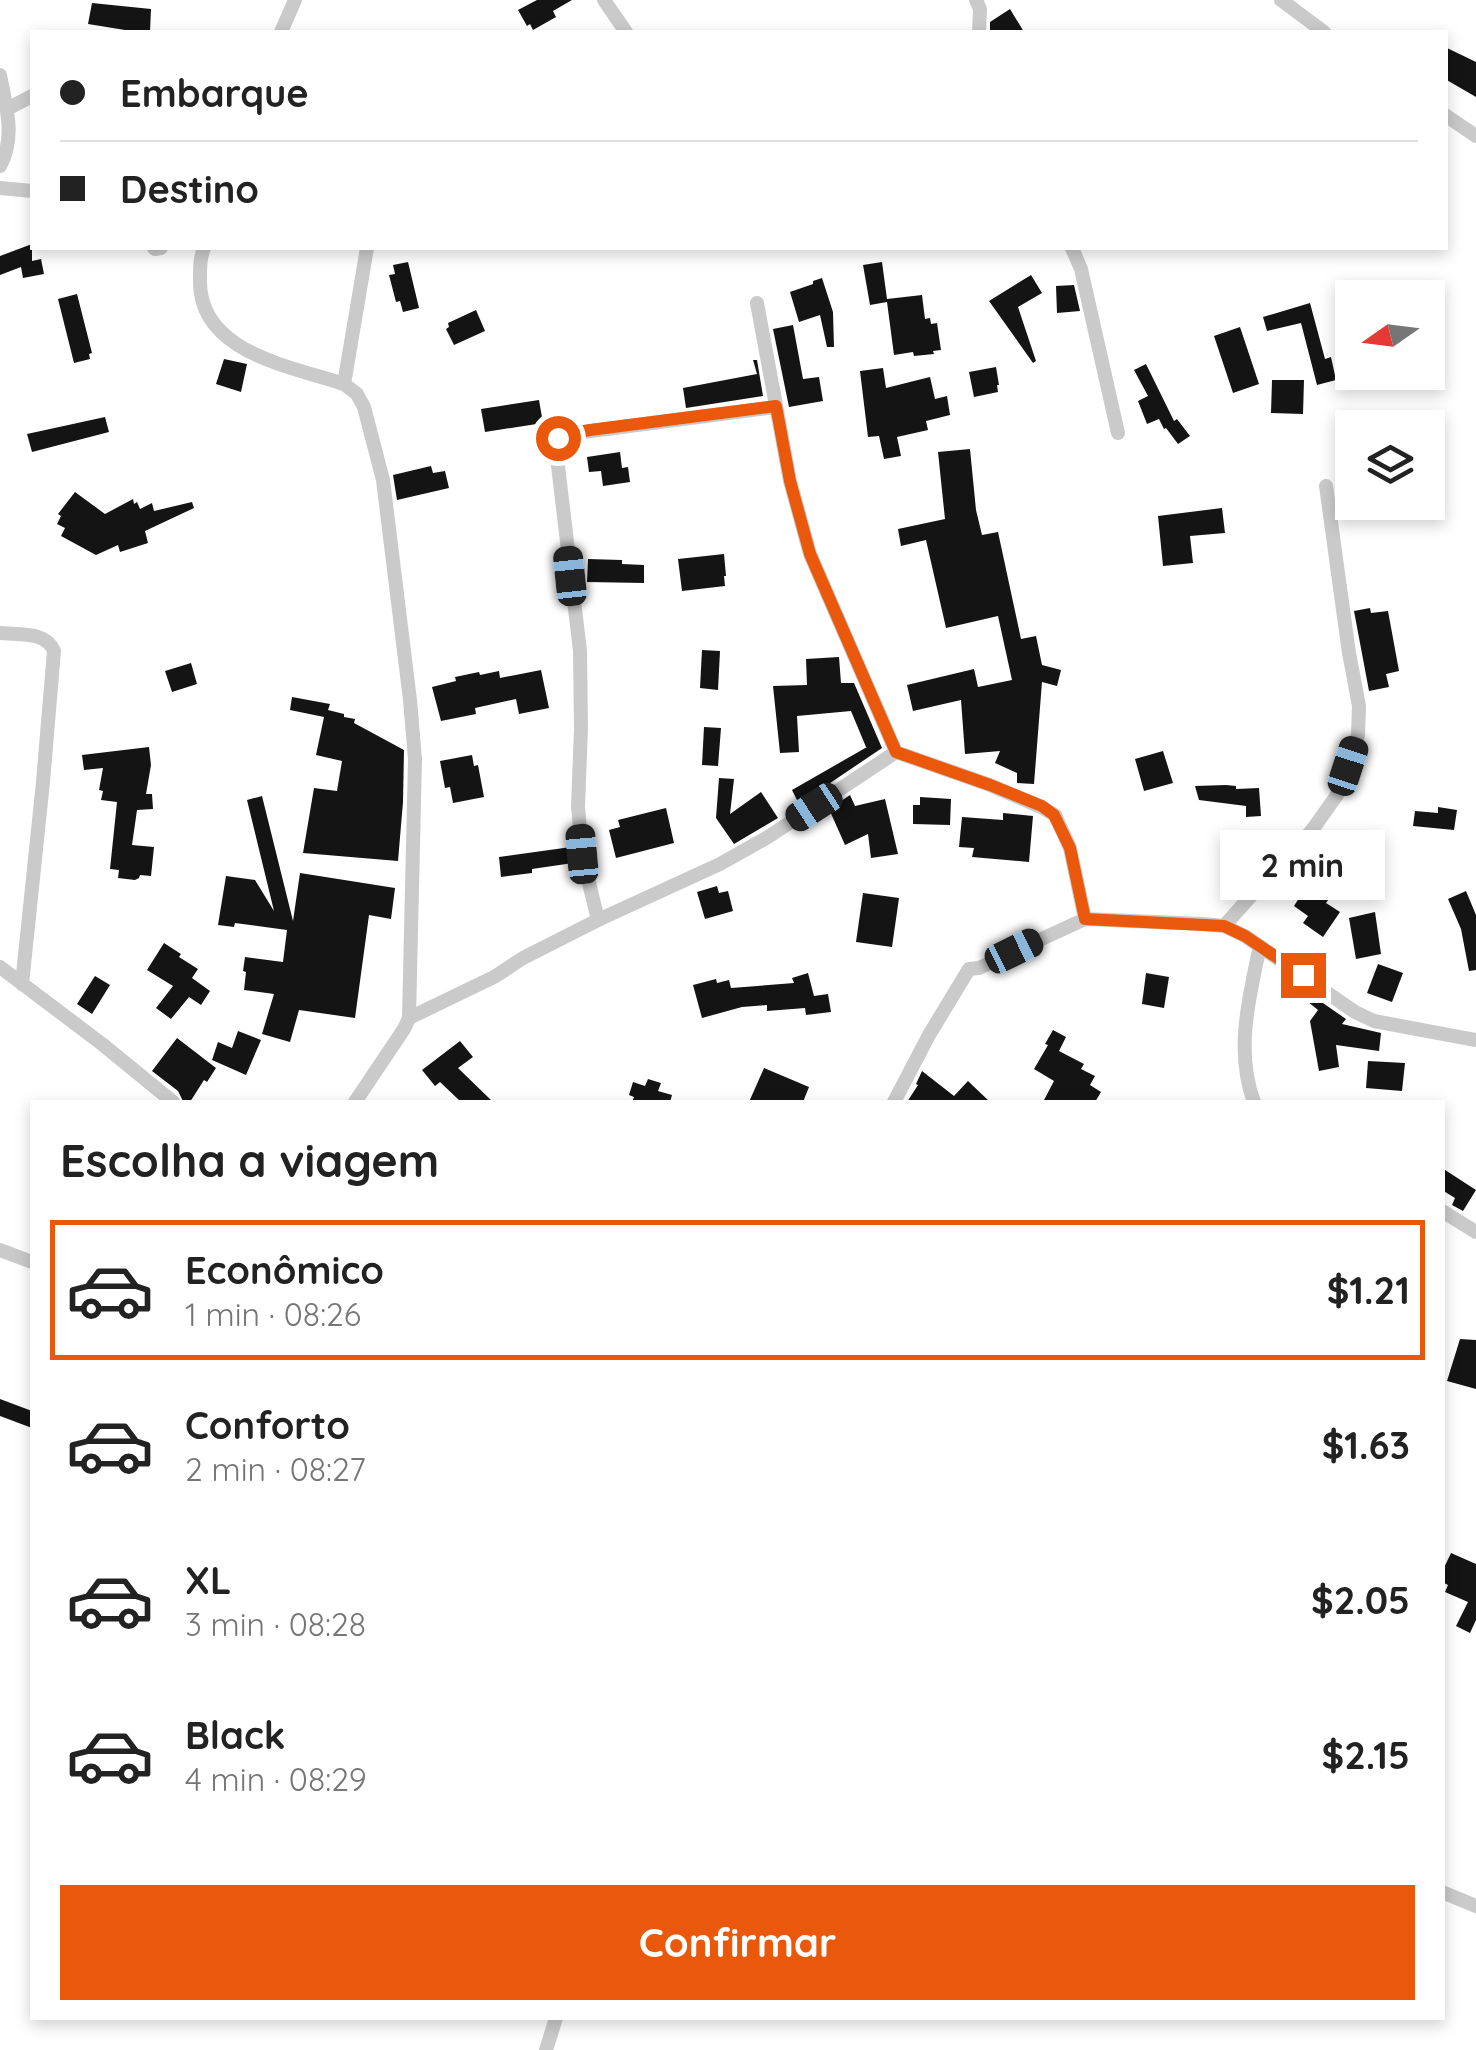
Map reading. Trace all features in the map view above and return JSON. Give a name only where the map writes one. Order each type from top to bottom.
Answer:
[{"type":"street","points":[[283,30],[295,0]]},
{"type":"street","points":[[604,0],[625,30]]},
{"type":"street","points":[[976,0],[979,30]]},
{"type":"street","points":[[1281,0],[1321,30]]},
{"type":"street","points":[[0,75],[10,132],[0,166]]},
{"type":"street","points":[[7,109],[30,97]]},
{"type":"street","points":[[1448,117],[1476,136]]},
{"type":"street","points":[[0,188],[30,192]]},
{"type":"street","points":[[204,250],[201,302],[224,337],[280,363],[344,384],[357,394],[376,447],[388,513],[415,760],[409,1018],[356,1100]]},
{"type":"street","points":[[344,384],[367,250]]},
{"type":"street","points":[[1073,250],[1081,269],[1118,433]]},
{"type":"street","points":[[757,304],[790,481],[810,554],[896,752],[990,785],[1042,806],[1054,815],[1070,848],[1085,919]]},
{"type":"street","points":[[598,920],[582,854],[578,806],[580,651],[556,449],[558,438],[776,406]]},
{"type":"street","points":[[1224,926],[1316,826],[1337,795],[1358,735],[1359,706],[1326,486]]},
{"type":"street","points":[[0,633],[44,638],[54,651],[22,984]]},
{"type":"street","points":[[409,1018],[494,978],[523,958],[598,920],[720,864],[896,752]]},
{"type":"street","points":[[895,1100],[969,969],[979,968],[1085,919],[1224,926],[1374,1021],[1476,1040]]},
{"type":"street","points":[[1253,1100],[1246,1083],[1245,1018],[1260,946]]},
{"type":"street","points":[[0,967],[170,1100]]},
{"type":"street","points":[[1445,1213],[1476,1232]]},
{"type":"street","points":[[0,1250],[30,1261]]},
{"type":"street","points":[[1445,1893],[1476,1906]]},
{"type":"street","points":[[546,2050],[555,2020]]},
{"type":"building","points":[[537,0],[572,0],[553,11],[556,17],[533,30],[518,10]]},
{"type":"building","points":[[92,3],[151,9],[150,30],[88,24]]},
{"type":"building","points":[[1010,9],[1023,30],[990,30],[990,22]]},
{"type":"building","points":[[1448,48],[1476,62],[1476,97],[1448,81]]},
{"type":"building","points":[[30,245],[32,261],[41,259],[44,274],[23,278],[21,267],[0,275],[0,256]]},
{"type":"building","points":[[408,262],[419,308],[403,312],[400,301],[396,302],[389,275],[395,274],[393,265]]},
{"type":"building","points":[[882,262],[887,299],[922,295],[925,319],[937,323],[941,350],[933,351],[934,354],[894,355],[887,302],[870,305],[863,265]]},
{"type":"building","points":[[1031,275],[1042,293],[1018,307],[1036,361],[1033,363],[989,301]]},
{"type":"building","points":[[822,278],[833,312],[834,347],[827,347],[820,315],[799,322],[790,292]]},
{"type":"building","points":[[1074,285],[1080,311],[1057,313],[1056,286]]},
{"type":"building","points":[[77,294],[92,353],[90,359],[74,363],[58,299]]},
{"type":"building","points":[[1310,303],[1325,359],[1331,357],[1335,380],[1317,385],[1301,323],[1267,331],[1263,317]]},
{"type":"building","points":[[476,310],[485,331],[454,345],[446,329],[448,323]]},
{"type":"building","points":[[793,325],[803,379],[819,377],[823,401],[789,407],[773,329]]},
{"type":"building","points":[[1240,327],[1259,384],[1233,393],[1214,336]]},
{"type":"building","points":[[224,359],[247,364],[241,392],[216,384]]},
{"type":"building","points":[[753,360],[757,360],[763,396],[686,408],[683,388],[757,374]]},
{"type":"building","points":[[1146,364],[1174,421],[1177,419],[1190,436],[1178,444],[1159,419],[1147,424],[1138,401],[1148,396],[1134,370]]},
{"type":"building","points":[[996,367],[998,392],[974,397],[969,372]]},
{"type":"building","points":[[883,368],[886,388],[930,377],[935,399],[947,396],[950,415],[926,421],[928,430],[897,437],[901,456],[884,459],[879,436],[868,437],[860,371]]},
{"type":"building","points":[[1272,380],[1304,380],[1303,414],[1271,413]]},
{"type":"building","points":[[539,400],[543,423],[485,432],[481,409]]},
{"type":"building","points":[[105,417],[109,432],[32,452],[27,434]]},
{"type":"building","points":[[970,449],[982,535],[998,532],[1021,639],[1036,636],[1042,665],[1061,670],[1057,686],[1042,682],[1034,784],[1017,783],[1017,773],[995,763],[1000,751],[965,754],[961,700],[913,711],[907,685],[974,669],[978,687],[1012,680],[998,616],[946,628],[926,540],[901,546],[898,529],[945,519],[938,452]]},
{"type":"building","points":[[620,452],[622,468],[628,467],[630,482],[603,486],[601,471],[589,472],[587,457]]},
{"type":"building","points":[[431,466],[433,473],[445,471],[449,488],[397,500],[393,475]]},
{"type":"building","points":[[75,492],[105,514],[133,499],[140,509],[152,503],[154,511],[192,502],[194,508],[145,531],[148,543],[120,552],[118,545],[96,555],[61,536],[65,528],[57,524],[61,516],[58,514]]},
{"type":"building","points":[[1222,508],[1225,533],[1190,536],[1193,563],[1163,566],[1158,516]]},
{"type":"building","points":[[724,554],[725,586],[682,591],[678,559]]},
{"type":"building","points":[[588,559],[644,565],[644,583],[587,582]]},
{"type":"building","points":[[1370,608],[1371,613],[1388,611],[1399,671],[1386,674],[1389,687],[1369,691],[1354,611]]},
{"type":"building","points":[[702,650],[720,651],[718,690],[700,688]]},
{"type":"building","points":[[839,657],[841,683],[854,683],[882,748],[799,804],[792,790],[867,747],[851,711],[797,716],[799,752],[780,753],[773,686],[807,685],[806,659]]},
{"type":"building","points":[[191,663],[197,684],[172,692],[165,671]]},
{"type":"building","points":[[541,670],[549,708],[519,714],[516,699],[475,708],[476,714],[441,721],[432,687],[479,672],[480,675],[499,671],[500,678]]},
{"type":"building","points":[[292,697],[330,704],[328,710],[355,719],[354,723],[404,750],[398,861],[303,853],[314,788],[337,791],[342,761],[316,755],[324,717],[290,710]]},
{"type":"building","points":[[704,727],[721,728],[718,766],[702,765]]},
{"type":"building","points":[[149,747],[151,765],[146,794],[152,794],[153,809],[137,810],[132,845],[154,847],[151,876],[140,875],[135,880],[118,878],[119,870],[110,869],[117,802],[101,800],[103,768],[84,770],[82,755]]},
{"type":"building","points":[[1163,751],[1173,783],[1144,791],[1135,759]]},
{"type":"building","points":[[472,755],[474,766],[478,765],[484,797],[453,803],[450,787],[445,788],[440,761]]},
{"type":"building","points":[[719,778],[734,779],[730,814],[761,792],[778,818],[734,844],[716,818]]},
{"type":"building","points":[[1226,785],[1236,789],[1259,788],[1261,816],[1246,817],[1246,806],[1199,800],[1195,786]]},
{"type":"building","points":[[850,795],[855,806],[885,799],[898,854],[871,858],[868,834],[845,845],[829,809]]},
{"type":"building","points":[[262,796],[293,921],[300,873],[395,888],[391,919],[369,915],[355,1018],[299,1010],[290,1042],[262,1034],[274,994],[244,990],[243,971],[245,957],[283,962],[287,930],[235,923],[234,927],[218,925],[226,876],[255,880],[274,911],[247,800]]},
{"type":"building","points":[[920,797],[951,799],[950,825],[913,824],[913,805],[920,805]]},
{"type":"building","points":[[1438,807],[1457,810],[1454,830],[1413,826],[1415,811],[1438,813]]},
{"type":"building","points":[[666,808],[674,843],[616,858],[609,830],[620,827],[618,820]]},
{"type":"building","points":[[1003,813],[1033,816],[1029,862],[972,857],[974,848],[959,847],[962,817],[1003,820]]},
{"type":"building","points":[[571,847],[573,863],[501,877],[499,857]]},
{"type":"building","points":[[1319,884],[1333,893],[1326,903],[1340,912],[1323,937],[1303,923],[1308,916],[1294,906],[1306,887],[1313,892]]},
{"type":"building","points":[[717,886],[719,893],[728,891],[733,911],[705,919],[697,892]]},
{"type":"building","points":[[1466,891],[1476,915],[1476,970],[1469,971],[1461,929],[1448,899]]},
{"type":"building","points":[[863,893],[899,898],[892,947],[856,942]]},
{"type":"building","points":[[1375,912],[1381,954],[1356,959],[1349,918]]},
{"type":"building","points":[[164,943],[198,969],[192,978],[210,991],[201,1005],[189,997],[171,1019],[156,1008],[173,986],[147,970]]},
{"type":"building","points":[[1378,964],[1403,973],[1392,1002],[1367,993]]},
{"type":"building","points":[[808,973],[814,996],[828,994],[831,1012],[806,1015],[805,1008],[767,1011],[767,1005],[702,1018],[693,985],[716,979],[717,983],[729,980],[731,988],[794,983],[792,978]]},
{"type":"building","points":[[1146,973],[1169,977],[1164,1008],[1142,1004]]},
{"type":"building","points":[[95,976],[110,985],[92,1014],[77,1004]]},
{"type":"building","points":[[1307,992],[1346,1019],[1342,1024],[1381,1033],[1379,1051],[1336,1045],[1339,1067],[1319,1071],[1310,1021],[1318,1010],[1307,1001]]},
{"type":"building","points":[[1053,1030],[1066,1037],[1059,1051],[1084,1064],[1081,1069],[1095,1076],[1090,1085],[1101,1092],[1096,1100],[1044,1100],[1054,1081],[1034,1069],[1048,1045],[1045,1044]]},
{"type":"building","points":[[238,1031],[261,1040],[246,1075],[212,1060],[218,1042],[232,1048]]},
{"type":"building","points":[[177,1038],[216,1068],[191,1100],[182,1100],[178,1091],[152,1071]]},
{"type":"building","points":[[460,1041],[473,1057],[458,1068],[491,1100],[459,1100],[440,1082],[435,1086],[422,1070]]},
{"type":"building","points":[[1368,1061],[1405,1063],[1402,1091],[1366,1088]]},
{"type":"building","points":[[764,1068],[809,1087],[804,1100],[750,1100]]},
{"type":"building","points":[[922,1071],[954,1096],[968,1081],[988,1100],[908,1100]]},
{"type":"building","points":[[648,1079],[661,1083],[658,1091],[672,1095],[671,1100],[633,1100],[629,1095],[633,1082],[645,1086]]},
{"type":"building","points":[[1445,1170],[1476,1190],[1463,1211],[1452,1205],[1455,1198],[1445,1192]]},
{"type":"building","points":[[1460,1339],[1476,1340],[1476,1389],[1447,1381]]},
{"type":"building","points":[[0,1399],[30,1410],[30,1427],[0,1416]]},
{"type":"building","points":[[1451,1553],[1476,1564],[1476,1620],[1470,1633],[1456,1626],[1468,1602],[1445,1592],[1445,1566]]},
{"type":"route","points":[[558,438],[590,430],[776,406],[790,481],[810,554],[896,752],[990,785],[1042,806],[1054,815],[1070,848],[1085,919],[1224,926],[1303,975]]}]
